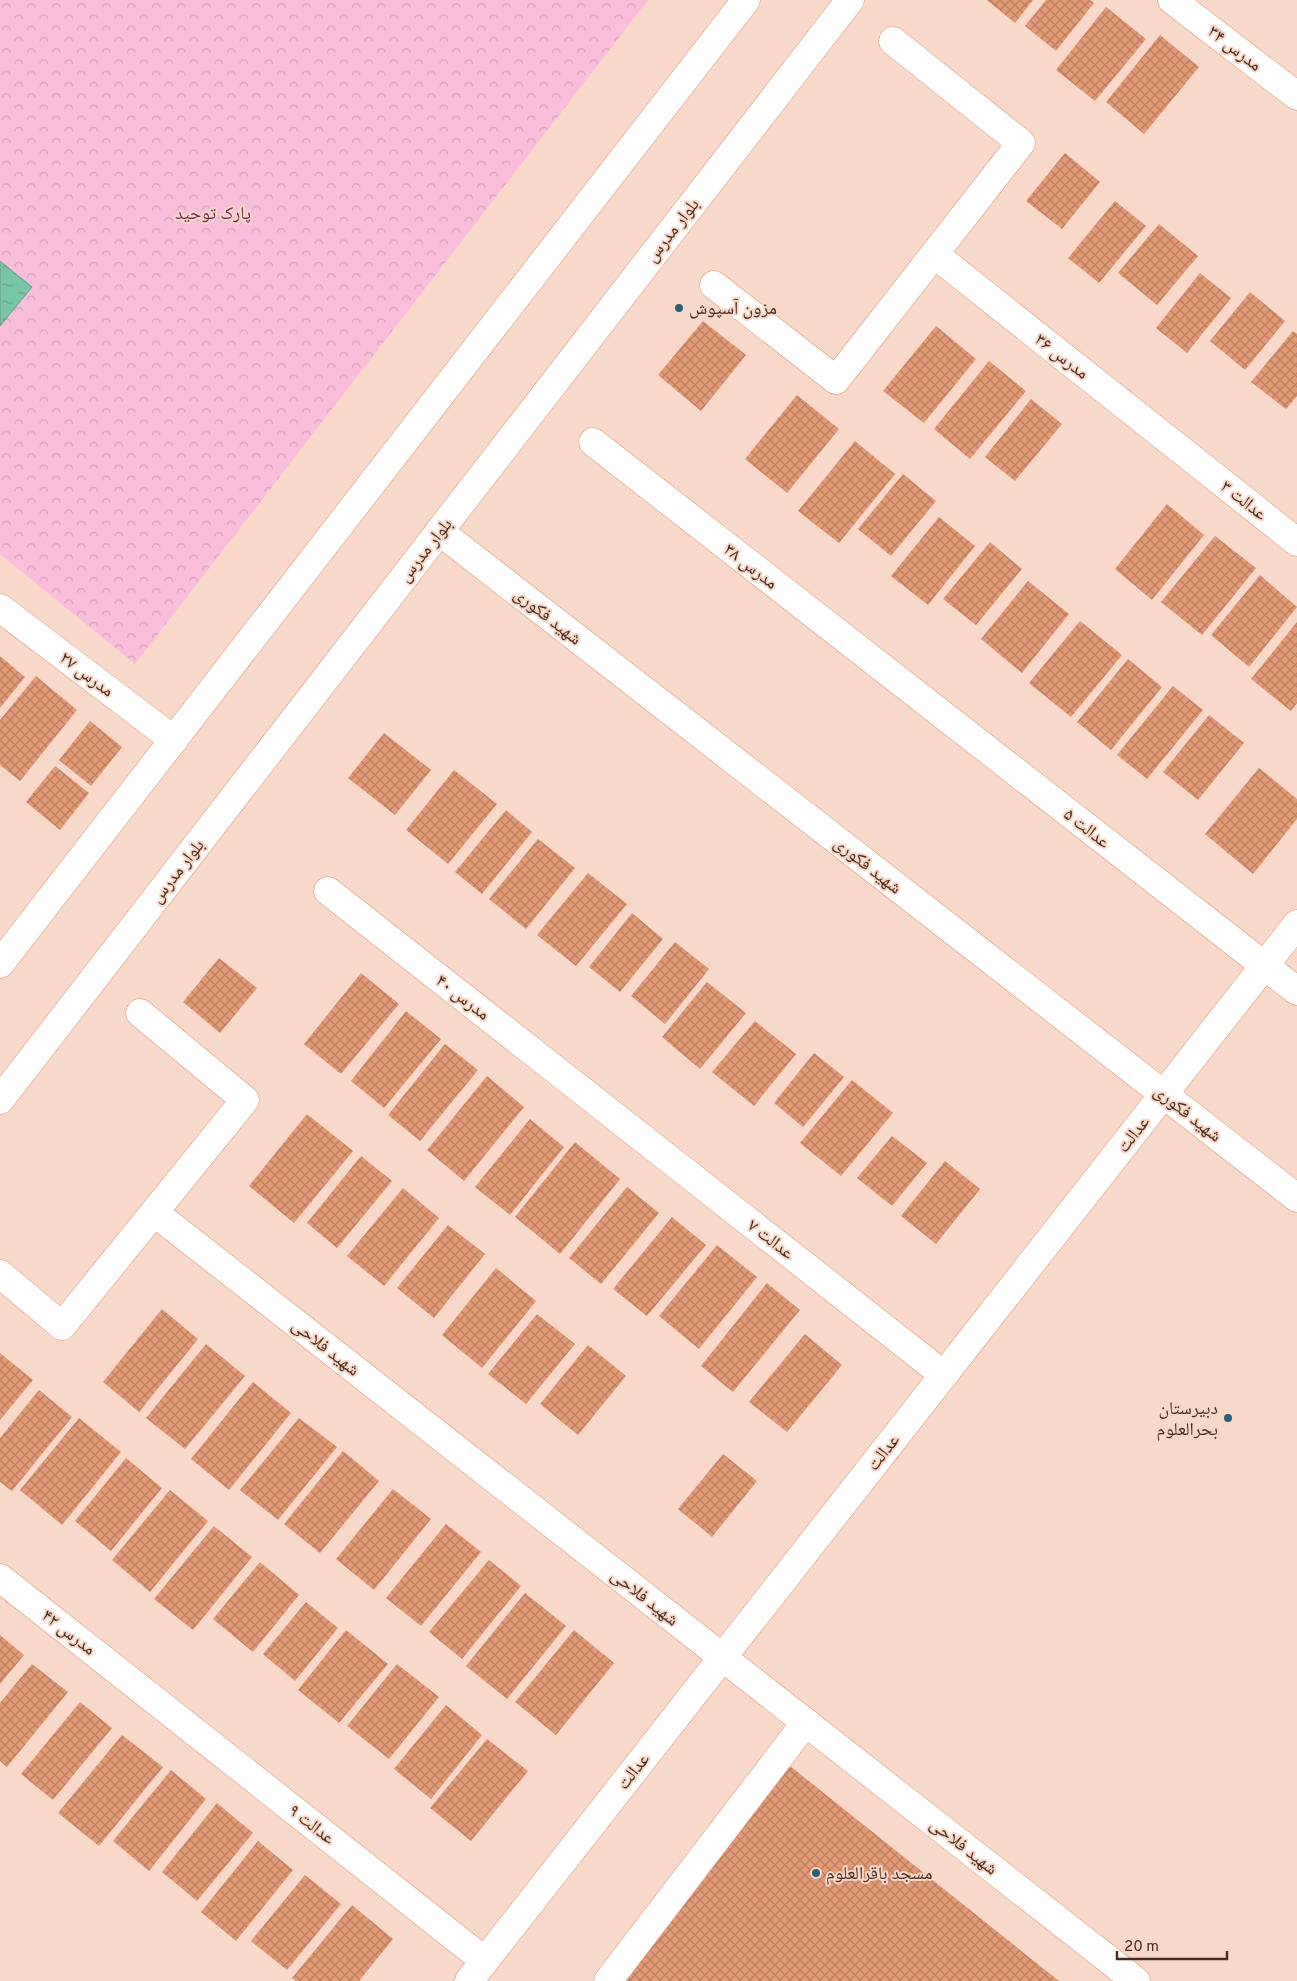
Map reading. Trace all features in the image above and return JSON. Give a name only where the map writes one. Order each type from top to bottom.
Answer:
[{"type":"street","points":[[0,964],[746,0]]},
{"type":"street","name":"بلوار مدرس","points":[[0,1100],[850,0]]},
{"type":"street","name":"مدرس ۳۴","points":[[1172,0],[1297,96]]},
{"type":"street","points":[[714,285],[836,380],[1021,143],[893,41]]},
{"type":"street","name":"مدرس ۳۶","points":[[934,254],[1190,458]]},
{"type":"street","name":"مدرس ۳۸","points":[[593,442],[910,690]]},
{"type":"street","name":"عدالت ۳","points":[[1190,458],[1297,542]]},
{"type":"street","name":"شهید فکوری","points":[[439,532],[1297,1198]]},
{"type":"street","name":"مدرس ۲۷","points":[[0,608],[174,740]]},
{"type":"street","name":"عدالت ۵","points":[[910,690],[1297,992]]},
{"type":"street","name":"مدرس ۴۰","points":[[328,891],[598,1104]]},
{"type":"street","name":"عدالت","points":[[477,1971],[1297,924]]},
{"type":"street","points":[[0,1274],[62,1326],[245,1100],[140,1014]]},
{"type":"street","name":"عدالت ۷","points":[[598,1104],[944,1375]]},
{"type":"street","name":"شهید فلاحی","points":[[154,1213],[1136,1981]]},
{"type":"street","name":"مدرس ۴۲","points":[[0,1578],[139,1687]]},
{"type":"street","name":"عدالت ۹","points":[[139,1687],[477,1971]]},
{"type":"street","points":[[608,1981],[806,1722]]},
{"type":"green space","name":"پارک توحید","points":[[0,0],[648,0],[135,664],[0,554]]},
{"type":"water","points":[[0,261],[32,287],[0,326]]},
{"type":"building","points":[[987,0],[1033,0],[1015,23]]},
{"type":"building","points":[[1046,0],[1090,0],[1094,3],[1056,51],[1025,26]]},
{"type":"building","points":[[1106,7],[1146,39],[1095,101],[1056,70]]},
{"type":"building","points":[[1160,35],[1199,67],[1144,134],[1106,102]]},
{"type":"building","points":[[1065,153],[1100,182],[1062,229],[1026,201]]},
{"type":"building","points":[[1115,201],[1146,226],[1099,283],[1068,258]]},
{"type":"building","points":[[1159,224],[1198,256],[1157,305],[1118,273]]},
{"type":"building","points":[[1200,273],[1231,298],[1187,353],[1156,328]]},
{"type":"building","points":[[1250,292],[1285,321],[1245,370],[1210,341]]},
{"type":"building","points":[[703,321],[746,355],[701,411],[658,375]]},
{"type":"building","points":[[936,326],[976,359],[924,423],[883,391]]},
{"type":"building","points":[[1293,331],[1297,334],[1297,396],[1286,409],[1251,382]]},
{"type":"building","points":[[989,361],[1026,391],[970,459],[934,429]]},
{"type":"building","points":[[797,395],[839,429],[787,493],[745,459]]},
{"type":"building","points":[[1031,399],[1062,424],[1015,481],[985,457]]},
{"type":"building","points":[[855,441],[895,474],[839,543],[798,511]]},
{"type":"building","points":[[903,474],[936,501],[891,556],[858,529]]},
{"type":"building","points":[[1167,504],[1204,535],[1152,600],[1115,569]]},
{"type":"building","points":[[939,517],[975,546],[928,605],[891,576]]},
{"type":"building","points":[[1215,536],[1256,568],[1202,635],[1161,602]]},
{"type":"building","points":[[990,542],[1022,569],[976,625],[943,599]]},
{"type":"building","points":[[1260,575],[1297,607],[1249,667],[1211,635]]},
{"type":"building","points":[[1028,581],[1069,614],[1022,673],[981,639]]},
{"type":"building","points":[[1080,621],[1122,655],[1071,717],[1029,683]]},
{"type":"building","points":[[1297,622],[1297,703],[1291,711],[1251,679]]},
{"type":"building","points":[[0,656],[25,677],[0,708]]},
{"type":"building","points":[[1128,659],[1162,687],[1111,750],[1077,722]]},
{"type":"building","points":[[36,676],[77,710],[20,781],[0,765],[0,720]]},
{"type":"building","points":[[1173,686],[1203,710],[1147,779],[1117,755]]},
{"type":"building","points":[[1209,715],[1244,743],[1198,800],[1163,772]]},
{"type":"building","points":[[90,721],[122,747],[91,786],[59,760]]},
{"type":"building","points":[[384,733],[431,770],[395,815],[348,778]]},
{"type":"building","points":[[55,766],[89,793],[60,830],[26,802]]},
{"type":"building","points":[[1259,768],[1297,799],[1297,819],[1253,874],[1205,834]]},
{"type":"building","points":[[454,770],[497,804],[448,864],[406,830]]},
{"type":"building","points":[[506,810],[532,832],[482,894],[455,872]]},
{"type":"building","points":[[538,839],[575,868],[526,929],[489,899]]},
{"type":"building","points":[[588,873],[627,904],[576,966],[537,935]]},
{"type":"building","points":[[632,913],[663,939],[620,992],[589,967]]},
{"type":"building","points":[[675,942],[709,969],[665,1024],[631,996]]},
{"type":"building","points":[[219,958],[257,988],[220,1033],[183,1002]]},
{"type":"building","points":[[361,973],[399,1004],[341,1074],[304,1044]]},
{"type":"building","points":[[707,982],[746,1013],[700,1069],[662,1037]]},
{"type":"building","points":[[406,1011],[441,1039],[384,1108],[351,1081]]},
{"type":"building","points":[[755,1021],[796,1054],[754,1106],[712,1072]]},
{"type":"building","points":[[445,1044],[478,1070],[420,1141],[388,1115]]},
{"type":"building","points":[[814,1053],[844,1077],[803,1127],[774,1103]]},
{"type":"building","points":[[487,1076],[524,1107],[464,1181],[427,1150]]},
{"type":"building","points":[[852,1080],[893,1113],[841,1176],[800,1143]]},
{"type":"building","points":[[307,1114],[353,1151],[294,1223],[249,1186]]},
{"type":"building","points":[[530,1119],[564,1147],[510,1215],[475,1187]]},
{"type":"building","points":[[892,1136],[927,1163],[892,1206],[857,1178]]},
{"type":"building","points":[[575,1142],[620,1179],[560,1254],[515,1217]]},
{"type":"building","points":[[361,1156],[392,1181],[337,1248],[307,1223]]},
{"type":"building","points":[[945,1161],[980,1189],[936,1244],[901,1216]]},
{"type":"building","points":[[627,1187],[659,1213],[601,1284],[569,1258]]},
{"type":"building","points":[[403,1188],[439,1218],[384,1286],[347,1256]]},
{"type":"building","points":[[672,1217],[706,1245],[647,1316],[613,1289]]},
{"type":"building","points":[[448,1225],[485,1254],[434,1318],[397,1288]]},
{"type":"building","points":[[717,1245],[757,1277],[699,1349],[659,1316]]},
{"type":"building","points":[[496,1268],[536,1301],[482,1368],[442,1335]]},
{"type":"building","points":[[767,1283],[800,1310],[733,1392],[701,1366]]},
{"type":"building","points":[[162,1309],[198,1339],[139,1412],[103,1382]]},
{"type":"building","points":[[537,1314],[575,1344],[526,1404],[488,1374]]},
{"type":"building","points":[[805,1334],[842,1365],[787,1432],[749,1402]]},
{"type":"building","points":[[206,1344],[245,1376],[185,1449],[146,1418]]},
{"type":"building","points":[[588,1345],[626,1376],[578,1435],[540,1404]]},
{"type":"building","points":[[0,1353],[33,1380],[0,1420]]},
{"type":"building","points":[[253,1382],[291,1413],[229,1490],[191,1459]]},
{"type":"building","points":[[39,1390],[72,1417],[12,1491],[0,1482],[0,1438]]},
{"type":"building","points":[[79,1418],[121,1452],[62,1525],[20,1490]]},
{"type":"building","points":[[299,1418],[337,1447],[278,1520],[240,1490]]},
{"type":"building","points":[[343,1451],[379,1481],[320,1553],[284,1524]]},
{"type":"building","points":[[723,1454],[757,1481],[712,1537],[678,1509]]},
{"type":"building","points":[[126,1458],[162,1488],[111,1551],[75,1521]]},
{"type":"building","points":[[393,1489],[431,1519],[374,1590],[336,1559]]},
{"type":"building","points":[[170,1490],[208,1521],[150,1592],[112,1560]]},
{"type":"building","points":[[446,1524],[481,1552],[421,1626],[386,1598]]},
{"type":"building","points":[[214,1526],[252,1557],[193,1630],[154,1599]]},
{"type":"building","points":[[489,1560],[521,1586],[462,1659],[429,1632]]},
{"type":"building","points":[[260,1562],[299,1595],[253,1652],[213,1619]]},
{"type":"building","points":[[525,1593],[566,1626],[507,1699],[466,1666]]},
{"type":"building","points":[[306,1602],[338,1628],[295,1681],[263,1654]]},
{"type":"building","points":[[346,1630],[388,1664],[339,1723],[298,1690]]},
{"type":"building","points":[[574,1630],[614,1663],[556,1735],[515,1702]]},
{"type":"building","points":[[0,1635],[24,1655],[0,1684]]},
{"type":"building","points":[[32,1664],[68,1692],[7,1767],[0,1761],[0,1703]]},
{"type":"building","points":[[397,1664],[439,1697],[389,1759],[347,1726]]},
{"type":"building","points":[[80,1702],[112,1728],[53,1800],[21,1774]]},
{"type":"building","points":[[446,1705],[482,1735],[431,1799],[394,1769]]},
{"type":"building","points":[[122,1735],[163,1767],[99,1846],[58,1813]]},
{"type":"building","points":[[487,1739],[528,1771],[471,1841],[430,1808]]},
{"type":"building","name":"مسجد باقرالعلوم","points":[[790,1766],[1059,1981],[623,1981]]},
{"type":"building","points":[[171,1770],[206,1799],[149,1871],[113,1841]]},
{"type":"building","points":[[217,1803],[253,1833],[197,1901],[162,1872]]},
{"type":"building","points":[[258,1841],[293,1870],[236,1941],[201,1912]]},
{"type":"building","points":[[305,1875],[341,1904],[287,1970],[251,1941]]},
{"type":"building","points":[[352,1905],[393,1939],[359,1981],[296,1981],[292,1978]]},
{"type":"place","name":"مزون آسپوش","points":[[679,308]]},
{"type":"place","name":"دبیرستان بحرالعلوم","points":[[1228,1418]]},
{"type":"place","name":"مسجد باقرالعلوم","points":[[816,1873]]}]
